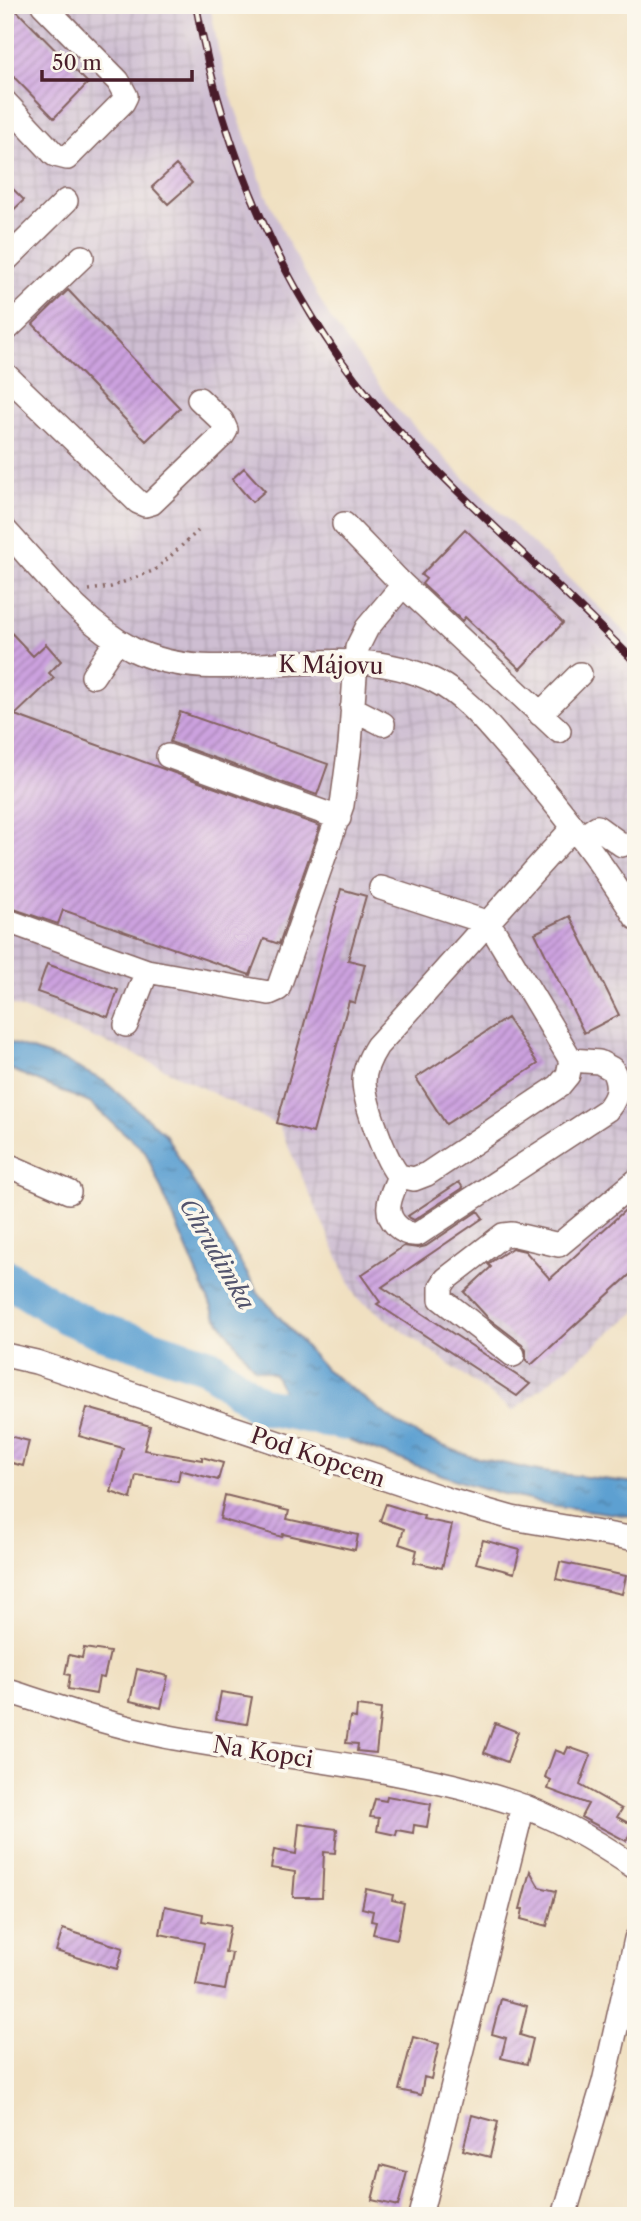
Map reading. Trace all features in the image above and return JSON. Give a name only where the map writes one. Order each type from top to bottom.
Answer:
[{"type":"street","points":[[5,102],[55,155],[67,158],[126,96],[118,81],[43,5]]},
{"type":"street","points":[[5,261],[66,201]]},
{"type":"street","points":[[5,331],[82,257]]},
{"type":"street","points":[[5,374],[138,502],[145,505],[152,503],[226,430],[222,421],[199,399]]},
{"type":"street","points":[[344,524],[403,585],[559,732]]},
{"type":"street","name":"K Májovu","points":[[5,530],[101,629],[146,655],[187,665],[355,661],[408,670],[436,681],[461,698],[523,765],[577,833],[636,918]]},
{"type":"street","points":[[5,920],[147,971],[269,993],[278,989],[339,818],[350,745],[355,661],[360,639],[403,585]]},
{"type":"street","points":[[93,676],[117,640]]},
{"type":"street","points":[[540,713],[580,674]]},
{"type":"street","points":[[352,708],[383,724]]},
{"type":"street","points":[[168,756],[339,818]]},
{"type":"street","points":[[381,888],[489,923],[571,1060],[568,1075],[559,1086],[427,1174],[414,1179],[399,1176],[386,1156],[367,1096],[364,1082],[366,1069],[377,1046],[489,923],[577,833],[597,827],[622,845]]},
{"type":"street","points":[[126,1025],[147,971]]},
{"type":"street","points":[[399,1176],[389,1205],[390,1216],[403,1232],[418,1234],[607,1110],[613,1103],[619,1086],[612,1069],[599,1062],[571,1060]]},
{"type":"street","points":[[5,1164],[69,1192]]},
{"type":"street","points":[[513,1355],[441,1299],[441,1287],[446,1279],[503,1235],[512,1234],[559,1245],[636,1181]]},
{"type":"street","name":"Pod Kopcem","points":[[5,1355],[62,1371],[461,1504],[512,1518],[636,1539]]},
{"type":"street","name":"Na Kopci","points":[[5,1690],[92,1718],[162,1735],[422,1780],[523,1807],[601,1846],[636,1868]]},
{"type":"street","points":[[420,2216],[523,1807]]},
{"type":"street","points":[[564,2216],[607,2071],[636,1940]]},
{"type":"path","points":[[74,604],[89,590],[111,587],[155,570],[198,531]]},
{"type":"shaded area","points":[[5,5],[182,5],[192,59],[217,142],[262,252],[307,332],[376,425],[441,493],[636,682],[636,1312],[513,1411],[356,1297],[279,1126],[134,1054],[5,1002]]},
{"type":"shaded area","points":[[182,5],[210,5],[231,96],[265,192],[287,240],[330,318],[396,408],[460,474],[636,643],[636,682],[441,493],[376,425],[307,332],[262,252],[217,142],[192,59]]},
{"type":"water","name":"Chrudimka","points":[[5,1041],[62,1060],[104,1081],[165,1134],[259,1294],[325,1369],[397,1423],[425,1439],[469,1456],[543,1472],[636,1483],[636,1517],[551,1505],[456,1480],[350,1441],[294,1411],[274,1374],[254,1368],[215,1315],[145,1151],[90,1103],[5,1067]]},
{"type":"building","points":[[5,5],[11,5],[88,83],[54,118],[5,68]]},
{"type":"building","points":[[176,165],[192,183],[168,204],[152,187]]},
{"type":"building","points":[[5,181],[24,200],[5,218]]},
{"type":"building","points":[[68,290],[180,408],[146,441],[33,324]]},
{"type":"building","points":[[244,468],[265,491],[252,502],[232,479]]},
{"type":"building","points":[[465,529],[563,623],[520,669],[465,617],[462,621],[422,584],[426,579],[421,575]]},
{"type":"building","points":[[5,626],[33,656],[46,644],[61,661],[49,673],[54,678],[15,715],[320,826],[279,944],[264,939],[250,975],[63,910],[58,924],[5,906]]},
{"type":"building","points":[[180,712],[328,764],[317,795],[170,742]]},
{"type":"building","points":[[341,889],[366,896],[348,960],[365,964],[355,1003],[349,1001],[313,1133],[277,1123]]},
{"type":"building","points":[[570,916],[619,1015],[584,1033],[535,933]]},
{"type":"building","points":[[47,964],[118,990],[108,1017],[37,992]]},
{"type":"building","points":[[507,1018],[538,1064],[446,1124],[416,1078]]},
{"type":"building","points":[[459,1182],[463,1188],[414,1220],[408,1216]]},
{"type":"building","points":[[636,1200],[636,1269],[531,1365],[526,1360],[526,1350],[522,1344],[488,1318],[464,1292],[491,1267],[488,1264],[512,1248],[525,1251],[550,1279]]},
{"type":"building","points":[[478,1211],[483,1218],[382,1287],[530,1384],[517,1396],[377,1304],[380,1302],[361,1275],[404,1246],[426,1246]]},
{"type":"building","points":[[87,1408],[150,1426],[144,1450],[202,1460],[202,1457],[223,1463],[218,1480],[180,1470],[178,1481],[136,1475],[131,1499],[111,1492],[123,1448],[79,1436]]},
{"type":"building","points":[[5,1435],[29,1441],[23,1466],[5,1461]]},
{"type":"building","points":[[225,1495],[289,1511],[287,1519],[358,1535],[355,1550],[283,1534],[282,1537],[220,1519]]},
{"type":"building","points":[[386,1504],[424,1516],[423,1519],[452,1525],[442,1568],[414,1562],[417,1550],[399,1544],[404,1529],[380,1521]]},
{"type":"building","points":[[483,1540],[520,1550],[514,1573],[476,1563]]},
{"type":"building","points":[[560,1562],[626,1576],[622,1594],[556,1579]]},
{"type":"building","points":[[84,1648],[110,1652],[104,1678],[99,1677],[96,1694],[68,1689],[70,1675],[65,1674],[69,1655],[82,1658]]},
{"type":"building","points":[[137,1669],[168,1676],[161,1708],[130,1701]]},
{"type":"building","points":[[221,1692],[252,1697],[247,1724],[216,1719]]},
{"type":"building","points":[[357,1706],[381,1709],[376,1753],[357,1751],[358,1744],[346,1743],[350,1717],[356,1718]]},
{"type":"building","points":[[495,1723],[518,1732],[507,1762],[484,1753]]},
{"type":"building","points":[[568,1747],[591,1755],[580,1785],[622,1809],[617,1817],[634,1826],[626,1841],[581,1817],[588,1804],[548,1789],[551,1780],[545,1777],[555,1750],[565,1754]]},
{"type":"building","points":[[387,1796],[431,1804],[427,1827],[414,1825],[413,1833],[397,1830],[396,1835],[377,1831],[379,1818],[370,1817],[375,1799],[386,1801]]},
{"type":"building","points":[[299,1824],[337,1829],[335,1853],[324,1852],[322,1897],[293,1897],[295,1872],[271,1868],[274,1850],[296,1854]]},
{"type":"building","points":[[530,1871],[539,1887],[556,1891],[547,1926],[521,1919],[523,1909],[520,1909]]},
{"type":"building","points":[[366,1889],[393,1895],[392,1900],[404,1903],[397,1939],[373,1934],[376,1922],[371,1921],[373,1911],[362,1908]]},
{"type":"building","points":[[165,1906],[203,1914],[202,1921],[230,1926],[225,1952],[232,1953],[225,1990],[196,1985],[204,1943],[160,1934]]},
{"type":"building","points":[[63,1929],[123,1948],[117,1969],[56,1951]]},
{"type":"building","points":[[501,1999],[527,2006],[520,2035],[533,2039],[527,2064],[501,2058],[506,2038],[492,2034]]},
{"type":"building","points":[[413,2037],[439,2044],[431,2079],[424,2077],[421,2095],[399,2090]]},
{"type":"building","points":[[472,2115],[498,2122],[490,2157],[463,2150]]},
{"type":"building","points":[[381,2165],[407,2172],[398,2206],[372,2200]]},
{"type":"waterway","points":[[5,1277],[67,1316],[104,1332],[209,1366],[259,1405],[344,1422]]},
{"type":"railway","points":[[196,5],[223,116],[242,171],[289,276],[318,326],[351,374],[417,450],[636,663]]}]
